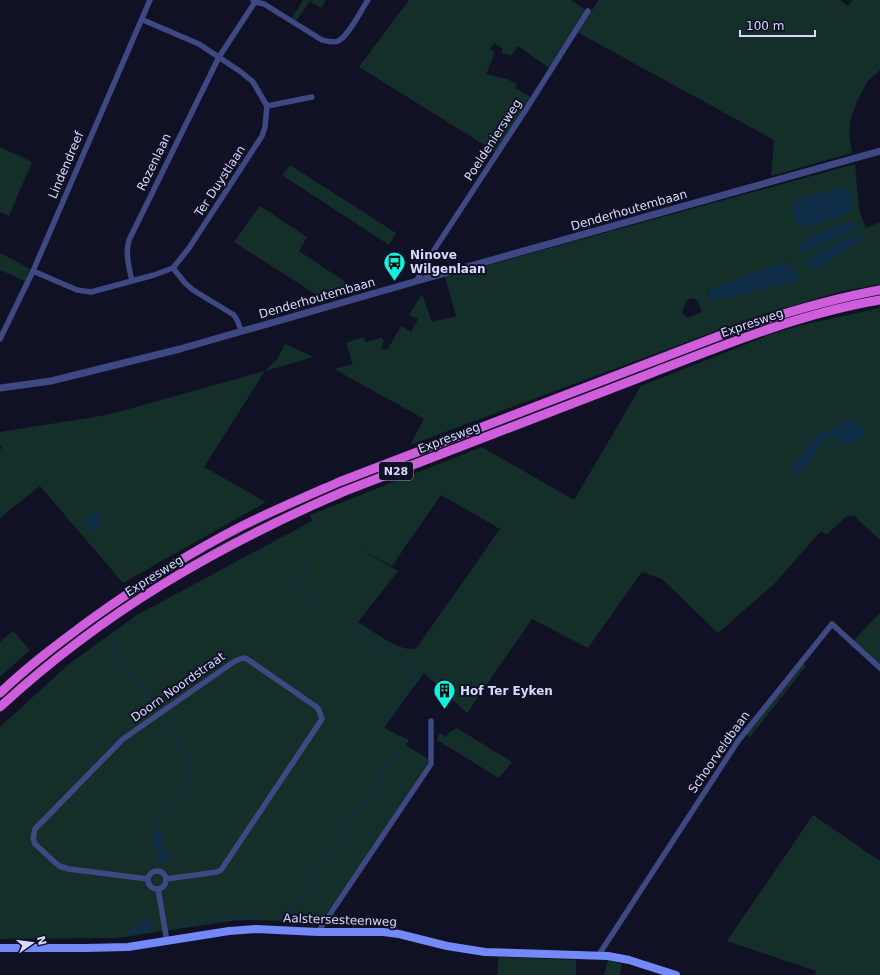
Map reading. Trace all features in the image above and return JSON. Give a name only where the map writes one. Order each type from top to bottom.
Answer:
[{"type":"highway","name":"Expresweg","points":[[0,693],[72,633],[171,565],[222,537],[295,501],[346,479],[737,329],[824,302],[880,290]]},
{"type":"highway","name":"Expresweg","points":[[0,707],[62,654],[145,594],[214,553],[298,511],[345,491],[741,339],[814,315],[880,300]]},
{"type":"main road","name":"Aalstersesteenweg","points":[[0,948],[105,948],[136,946],[229,931],[256,929],[388,933],[399,934],[447,946],[485,952],[598,956],[629,960],[676,975]]},
{"type":"street","name":"Lindendreef","points":[[0,339],[33,271],[100,114],[143,20],[150,0]]},
{"type":"street","points":[[254,1],[264,4],[322,40],[332,42],[338,41],[346,34],[368,0]]},
{"type":"street","name":"Rozenlaan","points":[[132,281],[126,249],[129,240],[218,57],[254,1]]},
{"type":"street","name":"Poeldeniersweg","points":[[417,281],[436,246],[527,108],[588,10]]},
{"type":"street","points":[[143,20],[199,44],[241,72],[253,82],[267,106],[312,97]]},
{"type":"street","name":"Ter Duystlaan","points":[[33,271],[70,288],[84,292],[97,291],[154,276],[173,268],[189,248],[259,142],[265,127],[267,106]]},
{"type":"street","name":"Denderhoutembaan","points":[[0,388],[51,381],[180,349],[880,151]]},
{"type":"street","points":[[173,268],[185,283],[193,290],[234,315],[241,332]]},
{"type":"street","name":"Schoorveldbaan","points":[[598,956],[738,741],[832,624],[880,668]]},
{"type":"street","name":"Doorn Noordstraat","points":[[148,879],[69,869],[58,866],[35,844],[33,838],[36,830],[123,739],[235,661],[243,658],[247,659],[318,708],[322,719],[221,870],[217,872],[166,879]]},
{"type":"street","points":[[318,932],[431,764],[431,721]]},
{"type":"street","points":[[158,871],[163,873],[166,879],[164,885],[158,889],[150,886],[148,879],[152,873],[158,871]]},
{"type":"street","points":[[158,889],[167,941]]},
{"type":"green space","points":[[303,0],[326,0],[321,8],[310,1],[296,21],[292,18]]},
{"type":"green space","points":[[409,0],[571,0],[586,10],[549,68],[518,46],[512,55],[501,53],[503,49],[494,43],[490,49],[495,52],[486,74],[507,79],[517,84],[515,88],[531,97],[496,152],[359,67]]},
{"type":"green space","points":[[599,0],[840,0],[848,6],[852,0],[880,0],[880,70],[868,81],[858,99],[851,117],[849,135],[852,153],[771,176],[774,140],[577,32]]},
{"type":"green space","points":[[0,147],[32,162],[9,216],[0,212]]},
{"type":"green space","points":[[855,164],[860,214],[866,228],[880,222],[880,284],[839,292],[751,318],[410,445],[424,419],[334,369],[353,364],[346,343],[363,337],[366,342],[381,338],[384,341],[381,348],[387,350],[401,326],[411,332],[418,319],[409,315],[422,294],[432,322],[456,316],[445,277]],"holes":[[[784,263],[788,264],[796,273],[729,297],[713,301],[707,291]],[[693,298],[697,300],[702,312],[688,318],[682,312],[687,300]]]},
{"type":"green space","points":[[290,165],[396,233],[389,245],[282,175]]},
{"type":"green space","points":[[260,206],[307,237],[299,251],[356,289],[354,293],[326,301],[234,242]]},
{"type":"green space","points":[[0,253],[30,269],[25,281],[0,270]]},
{"type":"green space","points":[[880,308],[880,540],[854,516],[847,516],[826,535],[821,531],[775,583],[718,633],[662,579],[642,572],[588,648],[532,619],[467,713],[424,673],[384,728],[409,740],[406,745],[428,759],[427,764],[321,922],[247,920],[231,921],[117,938],[0,939],[0,727],[69,664],[137,615],[312,521],[310,515],[482,447],[574,500],[641,386],[772,334],[802,325]],"holes":[[[441,495],[500,529],[416,648],[407,649],[400,647],[358,622],[398,571],[357,547],[392,566]]]},
{"type":"green space","points":[[285,344],[314,357],[265,371],[278,358]]},
{"type":"green space","points":[[265,371],[204,467],[266,502],[123,583],[40,486],[0,518],[0,450],[2,448],[0,445],[0,432],[107,415]]},
{"type":"green space","points":[[880,613],[880,665],[853,641]]},
{"type":"green space","points":[[13,631],[30,650],[0,677],[0,642]]},
{"type":"green space","points":[[801,662],[806,666],[750,737],[746,734]]},
{"type":"green space","points":[[457,728],[512,762],[499,778],[437,740],[439,734],[446,737],[450,732]]},
{"type":"green space","points":[[813,815],[880,861],[880,975],[815,975],[816,971],[727,941]]},
{"type":"green space","points":[[499,957],[576,960],[576,975],[497,975]]},
{"type":"green space","points":[[608,960],[622,964],[620,975],[604,975]]},
{"type":"water","points":[[840,188],[847,188],[851,191],[852,211],[842,217],[800,228],[798,227],[792,210],[792,203],[794,201]]},
{"type":"water","points":[[850,222],[856,223],[856,229],[802,253],[799,251],[800,242],[803,239]]},
{"type":"water","points":[[857,234],[860,235],[861,240],[814,271],[807,264],[808,259]]},
{"type":"water","points":[[784,263],[789,265],[794,271],[797,278],[795,282],[713,301],[707,290],[776,265]]},
{"type":"water","points":[[851,419],[860,426],[864,434],[861,439],[844,445],[833,435],[828,436],[800,473],[794,474],[791,469],[815,436],[832,430]]},
{"type":"water","points":[[99,514],[102,515],[99,526],[95,530],[92,531],[85,528],[84,522],[89,516]]},
{"type":"water","points":[[156,828],[164,838],[163,851],[170,856],[166,862],[158,862],[152,834]]},
{"type":"water","points":[[146,917],[155,927],[152,930],[143,933],[128,934],[128,930],[132,929]]},
{"type":"waterway","points":[[309,561],[295,583],[296,588],[418,673],[384,724]]},
{"type":"waterway","points":[[111,644],[157,710]]},
{"type":"waterway","points":[[162,716],[193,766],[176,795]]},
{"type":"waterway","points":[[288,915],[402,745],[395,740]]},
{"type":"waterway","points":[[157,821],[171,802]]},
{"type":"waterway","points":[[224,919],[262,916]]},
{"type":"waterway","points":[[177,926],[220,919]]},
{"type":"waterway","points":[[570,961],[572,975]]},
{"type":"place","name":"Ninove Wilgenlaan","points":[[394,282]]},
{"type":"place","name":"Hof Ter Eyken","points":[[444,710]]}]
